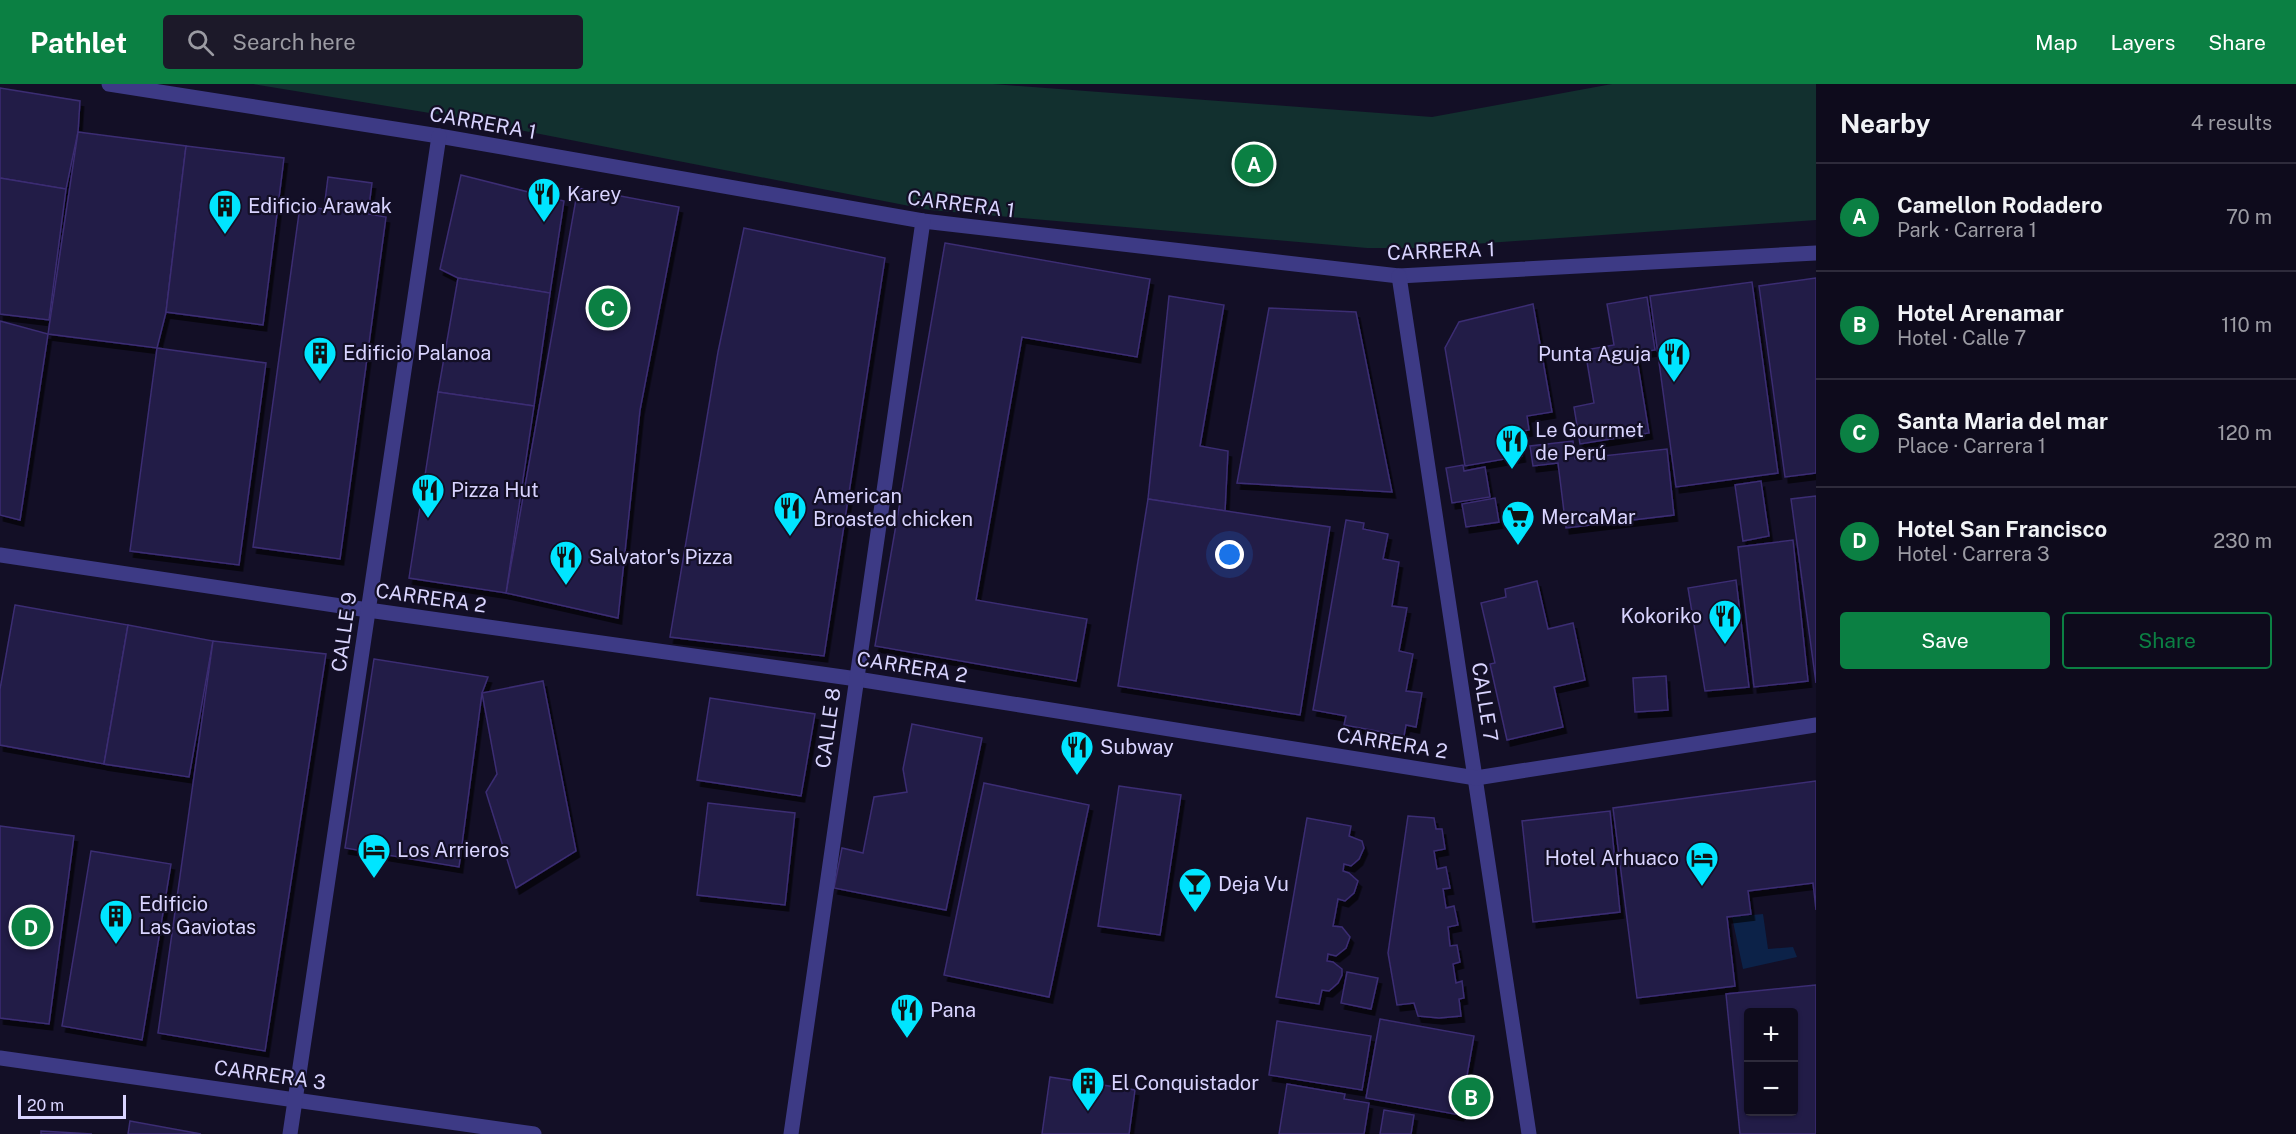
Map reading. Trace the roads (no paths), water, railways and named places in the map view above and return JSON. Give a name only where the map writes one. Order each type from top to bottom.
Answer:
[{"type":"street","name":"CARRERA 1","points":[[109,84],[439,136],[923,221],[1399,276],[1816,253]]},
{"type":"street","name":"CALLE 9","points":[[290,1134],[439,136]]},
{"type":"street","name":"CALLE 8","points":[[791,1134],[923,221]]},
{"type":"street","name":"CALLE 7","points":[[1399,276],[1529,1134]]},
{"type":"street","name":"CARRERA 2","points":[[0,555],[857,679],[1476,778],[1816,725]]},
{"type":"street","name":"CARRERA 3","points":[[0,1058],[534,1134]]},
{"type":"water","points":[[1763,914],[1768,949],[1793,947],[1797,957],[1743,969],[1732,917]]},
{"type":"place","name":"Camellon Rodadero","points":[[1254,164]]},
{"type":"place","name":"Karey","points":[[544,223]]},
{"type":"place","name":"Edificio Arawak","points":[[225,235]]},
{"type":"place","name":"Santa Maria del mar","points":[[608,308]]},
{"type":"place","name":"Edificio Palanoa","points":[[320,382]]},
{"type":"place","name":"Punta Aguja","points":[[1674,383]]},
{"type":"place","name":"Le Gourmet de Perú","points":[[1512,470]]},
{"type":"place","name":"Pizza Hut","points":[[428,519]]},
{"type":"place","name":"American Broasted chicken","points":[[790,537]]},
{"type":"place","name":"MercaMar","points":[[1518,546]]},
{"type":"place","name":"Salvator's Pizza","points":[[566,586]]},
{"type":"place","name":"Kokoriko","points":[[1725,645]]},
{"type":"place","name":"Subway","points":[[1077,776]]},
{"type":"place","name":"Los Arrieros","points":[[374,879]]},
{"type":"place","name":"Hotel Arhuaco","points":[[1702,887]]},
{"type":"place","name":"Deja Vu","points":[[1195,913]]},
{"type":"place","name":"Hotel San Francisco","points":[[31,927]]},
{"type":"place","name":"Edificio Las Gaviotas","points":[[116,945]]},
{"type":"place","name":"Pana","points":[[907,1039]]},
{"type":"place","name":"Hotel Arenamar","points":[[1471,1097]]},
{"type":"place","name":"El Conquistador","points":[[1088,1112]]}]
